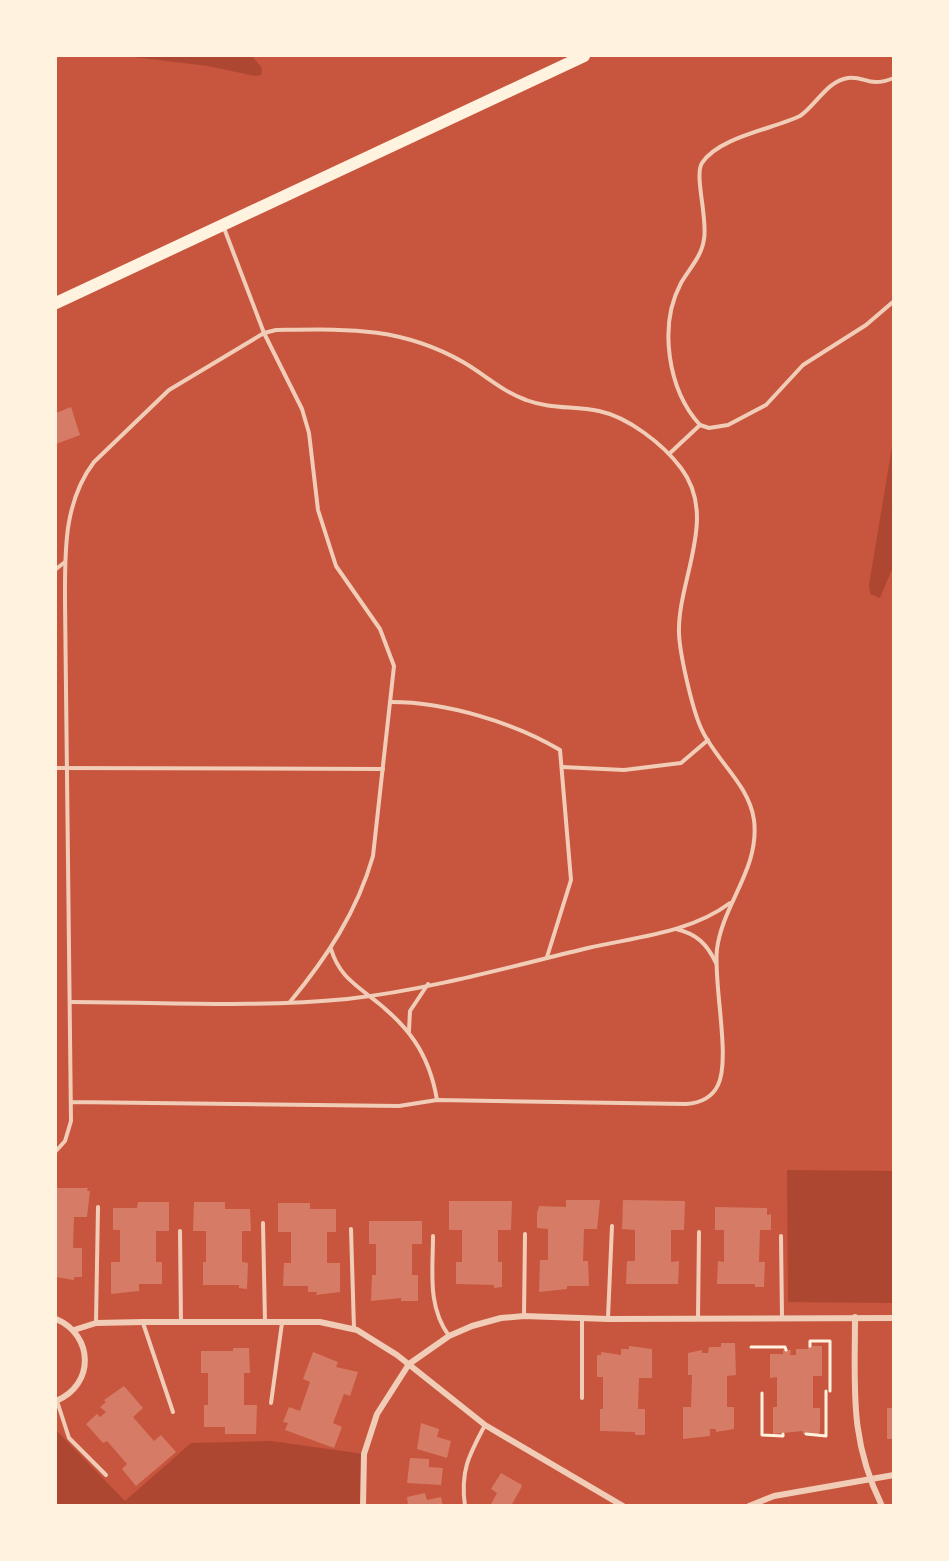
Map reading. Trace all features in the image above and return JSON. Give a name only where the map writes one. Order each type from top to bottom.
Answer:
[{"type":"main road","points":[[56,303],[584,56]]},
{"type":"street","points":[[363,1506],[363,1460],[377,1414],[409,1364],[449,1336],[501,1318],[524,1316],[608,1319],[894,1318]]},
{"type":"street","points":[[855,1317],[856,1428],[861,1453],[882,1506]]},
{"type":"street","points":[[56,1319],[74,1330],[81,1340],[86,1364],[77,1386],[56,1400]]},
{"type":"street","points":[[74,1330],[96,1323],[143,1322],[320,1322],[354,1329],[376,1340],[409,1364],[485,1425],[623,1506]]},
{"type":"street","points":[[749,1506],[774,1497],[894,1475]]},
{"type":"lane","points":[[894,78],[875,84],[848,78],[832,85],[812,108],[800,116],[720,147],[703,162],[699,177],[705,206],[704,240],[700,254],[680,284],[669,323],[671,359],[676,380],[691,415],[700,425],[709,428],[728,425],[766,405],[803,364],[867,325],[894,301]]},
{"type":"lane","points":[[222,225],[264,333],[302,409],[309,433],[318,510],[336,566],[380,629],[394,666],[392,702],[371,864],[356,906],[332,949],[290,1002]]},
{"type":"lane","points":[[56,1151],[70,1132],[71,1102],[65,561],[71,507],[85,475],[94,462],[169,390],[264,333],[276,330],[364,330],[411,339],[464,362],[524,400],[557,409],[596,410],[613,415],[636,428],[669,454],[683,469],[691,486],[695,509],[696,540],[679,633],[695,710],[708,740],[740,784],[749,801],[754,818],[753,856],[719,936],[717,963],[722,1073],[719,1084],[706,1099],[686,1104],[437,1100],[399,1106],[71,1102]]},
{"type":"lane","points":[[669,454],[700,425]]},
{"type":"lane","points":[[56,569],[65,561]]},
{"type":"lane","points":[[392,702],[419,702],[530,732],[560,750],[571,880],[547,958]]},
{"type":"lane","points":[[562,767],[624,770],[681,763],[708,740]]},
{"type":"lane","points":[[56,768],[383,769]]},
{"type":"lane","points":[[70,1002],[290,1002],[369,995],[675,929],[716,913],[732,901]]},
{"type":"lane","points":[[675,929],[696,935],[704,942],[717,963]]},
{"type":"lane","points":[[332,949],[335,962],[347,979],[369,995],[409,1032],[430,1068],[437,1100]]},
{"type":"lane","points":[[409,1032],[410,1011],[428,984]]},
{"type":"lane","points":[[96,1323],[98,1207]]},
{"type":"lane","points":[[263,1223],[265,1322]]},
{"type":"lane","points":[[608,1319],[612,1226]]},
{"type":"lane","points":[[351,1229],[354,1329]]},
{"type":"lane","points":[[180,1231],[181,1322]]},
{"type":"lane","points":[[698,1318],[699,1232]]},
{"type":"lane","points":[[524,1316],[525,1234]]},
{"type":"lane","points":[[432,1236],[433,1303],[442,1326],[449,1336]]},
{"type":"lane","points":[[781,1236],[782,1317]]},
{"type":"lane","points":[[582,1318],[582,1398]]},
{"type":"lane","points":[[143,1322],[173,1412]]},
{"type":"lane","points":[[271,1403],[282,1322]]},
{"type":"lane","points":[[56,1400],[69,1438],[106,1475]]},
{"type":"lane","points":[[465,1506],[462,1485],[468,1456],[485,1425]]},
{"type":"path","points":[[806,1434],[826,1436],[830,1341],[810,1341],[810,1346]]},
{"type":"path","points":[[751,1347],[785,1347],[786,1350]]},
{"type":"path","points":[[762,1393],[762,1436],[783,1434]]},
{"type":"shaded area","points":[[125,56],[252,56],[262,68],[261,75],[255,76],[208,66]]},
{"type":"shaded area","points":[[893,441],[893,567],[880,598],[870,594],[869,585]]},
{"type":"shaded area","points":[[787,1170],[893,1171],[893,1303],[788,1302]]},
{"type":"shaded area","points":[[56,1430],[125,1501],[191,1443],[271,1441],[364,1454],[363,1505],[56,1505]]},
{"type":"building","points":[[71,407],[80,435],[56,444],[56,413]]},
{"type":"building","points":[[56,1188],[88,1188],[87,1191],[90,1191],[87,1217],[74,1217],[73,1248],[82,1248],[82,1277],[74,1277],[74,1280],[56,1277]]},
{"type":"building","points":[[566,1200],[600,1200],[597,1229],[584,1229],[583,1261],[588,1261],[589,1286],[567,1286],[567,1289],[539,1292],[540,1260],[548,1260],[548,1229],[537,1228],[539,1206],[566,1207]]},
{"type":"building","points":[[623,1200],[685,1201],[684,1230],[671,1230],[671,1262],[679,1261],[678,1284],[626,1284],[627,1261],[635,1261],[635,1230],[622,1229]]},
{"type":"building","points":[[449,1201],[512,1201],[511,1230],[498,1230],[498,1262],[502,1262],[502,1287],[456,1284],[456,1262],[462,1262],[462,1230],[449,1230]]},
{"type":"building","points":[[138,1202],[169,1202],[169,1231],[156,1231],[156,1262],[162,1262],[162,1284],[139,1284],[139,1291],[111,1294],[111,1262],[120,1262],[120,1230],[113,1230],[113,1208],[137,1208]]},
{"type":"building","points":[[194,1202],[225,1202],[225,1209],[250,1209],[251,1231],[242,1231],[242,1262],[248,1263],[247,1289],[239,1288],[239,1285],[203,1285],[206,1231],[193,1231]]},
{"type":"building","points":[[278,1203],[310,1203],[310,1209],[336,1209],[336,1232],[327,1232],[327,1263],[340,1263],[340,1292],[316,1295],[317,1292],[308,1292],[308,1286],[283,1286],[284,1263],[291,1263],[291,1232],[278,1232]]},
{"type":"building","points":[[715,1207],[767,1208],[767,1215],[771,1214],[771,1230],[760,1230],[759,1262],[765,1262],[764,1287],[755,1287],[755,1284],[717,1284],[718,1261],[724,1262],[724,1230],[715,1230]]},
{"type":"building","points":[[369,1221],[422,1221],[422,1244],[412,1244],[412,1275],[418,1275],[418,1301],[401,1301],[401,1298],[371,1301],[372,1275],[376,1275],[376,1244],[369,1244]]},
{"type":"building","points":[[721,1343],[735,1343],[736,1375],[727,1376],[727,1407],[734,1407],[734,1429],[716,1432],[716,1429],[710,1429],[710,1436],[683,1439],[683,1407],[691,1407],[692,1375],[688,1375],[688,1353],[702,1350],[702,1353],[708,1353],[709,1347],[721,1347]]},
{"type":"building","points":[[629,1346],[652,1349],[652,1378],[639,1378],[638,1409],[645,1409],[645,1435],[635,1435],[635,1432],[600,1431],[603,1377],[597,1377],[597,1355],[601,1355],[601,1352],[621,1355],[621,1349],[629,1349]]},
{"type":"building","points":[[808,1346],[822,1346],[822,1376],[813,1376],[813,1408],[820,1408],[819,1434],[803,1434],[803,1431],[773,1434],[773,1407],[777,1407],[777,1377],[770,1378],[770,1354],[783,1354],[783,1350],[791,1350],[790,1355],[796,1355],[796,1349],[808,1349]]},
{"type":"building","points":[[233,1348],[249,1348],[250,1373],[244,1373],[244,1405],[257,1405],[256,1434],[225,1434],[225,1427],[204,1427],[204,1405],[208,1405],[208,1373],[201,1373],[201,1351],[233,1351]]},
{"type":"building","points":[[313,1352],[338,1362],[336,1367],[358,1372],[350,1396],[344,1394],[333,1423],[342,1427],[334,1448],[285,1430],[288,1423],[283,1422],[289,1407],[300,1411],[310,1382],[303,1379]]},
{"type":"building","points":[[124,1386],[143,1408],[133,1417],[154,1441],[161,1435],[176,1452],[136,1486],[122,1469],[127,1464],[107,1441],[103,1443],[86,1424],[97,1414],[100,1417],[106,1412],[100,1407],[106,1402],[104,1400]]},
{"type":"building","points":[[887,1408],[894,1408],[894,1439],[887,1439]]},
{"type":"building","points":[[421,1423],[439,1429],[437,1437],[451,1441],[447,1458],[417,1449]]},
{"type":"building","points":[[410,1458],[429,1459],[429,1467],[443,1468],[441,1485],[407,1483]]},
{"type":"building","points":[[501,1473],[522,1485],[521,1488],[511,1506],[490,1506],[497,1493],[491,1489]]},
{"type":"building","points":[[425,1493],[427,1500],[441,1497],[443,1506],[408,1506],[407,1497]]}]
